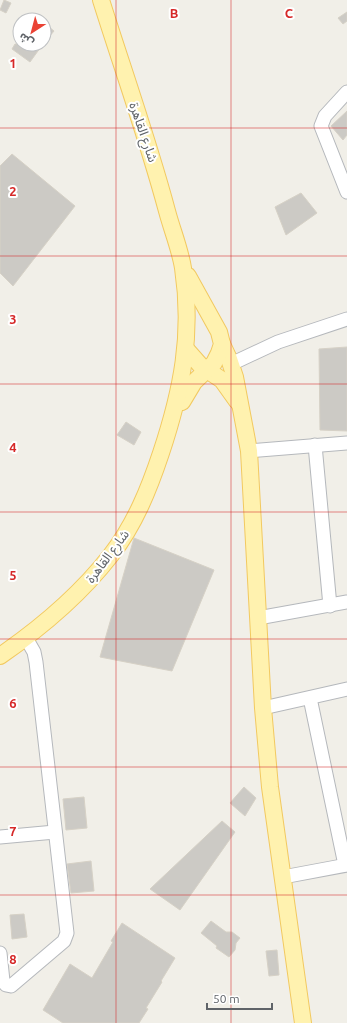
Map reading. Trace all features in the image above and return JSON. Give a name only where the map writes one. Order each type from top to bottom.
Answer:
[{"type":"main road","name":"شارع القاهرة","points":[[101,0],[154,161],[183,265],[220,338],[217,358],[191,386],[170,426]]},
{"type":"main road","name":"شارع القاهرة","points":[[0,656],[26,638],[74,596],[112,553],[134,519],[146,495],[170,426],[180,388],[186,342],[186,301],[183,265]]},
{"type":"main road","points":[[241,410],[228,387],[222,380],[197,362],[186,342],[195,327],[204,325],[212,327],[220,338],[235,377],[250,451],[263,708],[270,787],[303,1023]]},
{"type":"street","points":[[347,92],[325,116],[321,126],[347,192]]},
{"type":"street","points":[[231,364],[278,342],[347,319]]},
{"type":"street","points":[[250,451],[347,443]]},
{"type":"street","points":[[315,445],[330,606]]},
{"type":"street","points":[[258,618],[347,602]]},
{"type":"street","points":[[0,953],[3,981],[6,985],[11,986],[61,944],[66,938],[36,662],[34,652],[26,638]]},
{"type":"street","points":[[263,708],[347,689]]},
{"type":"street","points":[[283,877],[346,865],[310,698]]},
{"type":"street","points":[[0,837],[55,832]]},
{"type":"building","points":[[4,0],[11,3],[6,13],[0,10]]},
{"type":"building","points":[[347,12],[347,21],[343,24],[338,18]]},
{"type":"building","points":[[16,52],[37,52],[30,62]]},
{"type":"building","points":[[347,111],[347,135],[343,140],[331,126]]},
{"type":"building","points":[[12,154],[75,206],[13,286],[0,273],[0,166]]},
{"type":"building","points":[[301,193],[317,213],[286,235],[275,207]]},
{"type":"building","points":[[347,347],[347,431],[320,430],[319,349]]},
{"type":"building","points":[[126,422],[141,432],[134,445],[117,435]]},
{"type":"building","points":[[134,538],[214,570],[172,671],[100,657]]},
{"type":"building","points":[[244,787],[256,798],[245,816],[230,803]]},
{"type":"building","points":[[84,797],[87,828],[66,830],[63,799]]},
{"type":"building","points":[[222,821],[235,832],[180,910],[150,889]]},
{"type":"building","points":[[91,861],[94,891],[71,893],[67,864]]},
{"type":"building","points":[[24,914],[27,937],[12,939],[10,915]]},
{"type":"building","points":[[211,921],[226,932],[232,932],[240,938],[236,943],[235,950],[229,957],[216,948],[217,946],[201,933]]},
{"type":"building","points":[[122,923],[175,958],[139,1023],[63,1023],[43,1010],[70,964],[92,978]]},
{"type":"building","points":[[277,950],[279,975],[269,976],[266,951]]}]
